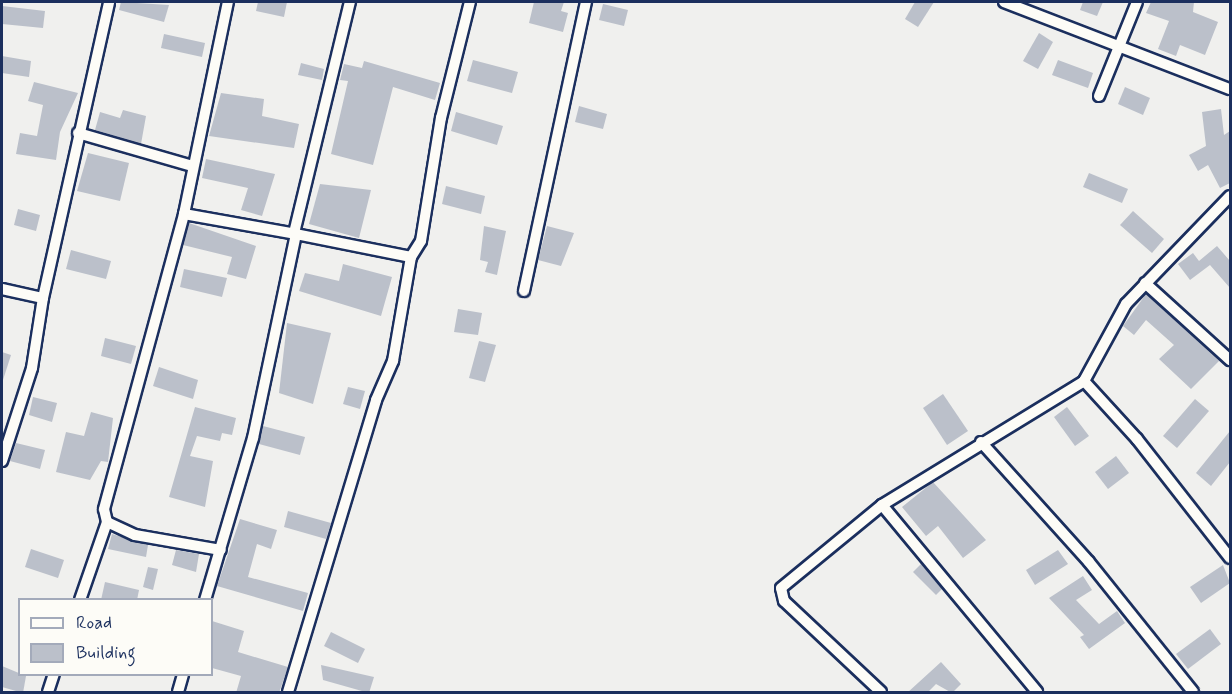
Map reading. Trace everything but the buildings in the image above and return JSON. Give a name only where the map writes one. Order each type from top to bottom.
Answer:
[{"type":"street","points":[[2,461],[32,368],[43,298],[78,133],[110,2]]},
{"type":"street","points":[[81,598],[108,522],[104,509],[184,214],[192,166],[212,97],[228,2]]},
{"type":"street","points":[[206,598],[253,438],[295,234],[350,2]]},
{"type":"street","points":[[288,693],[376,399],[393,362],[411,257],[421,241],[441,118],[470,2]]},
{"type":"street","points":[[524,291],[586,2]]},
{"type":"street","points":[[1004,2],[1113,42],[1119,50],[1230,89]]},
{"type":"street","points":[[1100,96],[1137,2]]},
{"type":"street","points":[[78,133],[192,166]]},
{"type":"street","points":[[881,693],[779,594],[882,505],[981,442],[1084,381],[1111,324],[1145,283],[1230,196]]},
{"type":"street","points":[[184,214],[255,231],[295,234],[411,257]]},
{"type":"street","points":[[1145,283],[1230,360]]},
{"type":"street","points":[[2,289],[43,298]]},
{"type":"street","points":[[1084,381],[1137,439],[1230,558]]},
{"type":"street","points":[[981,442],[1089,562],[1193,693]]},
{"type":"street","points":[[882,505],[1038,693]]},
{"type":"street","points":[[108,522],[135,535],[221,550]]},
{"type":"street","points":[[48,693],[54,676]]},
{"type":"street","points":[[178,693],[183,676]]}]
